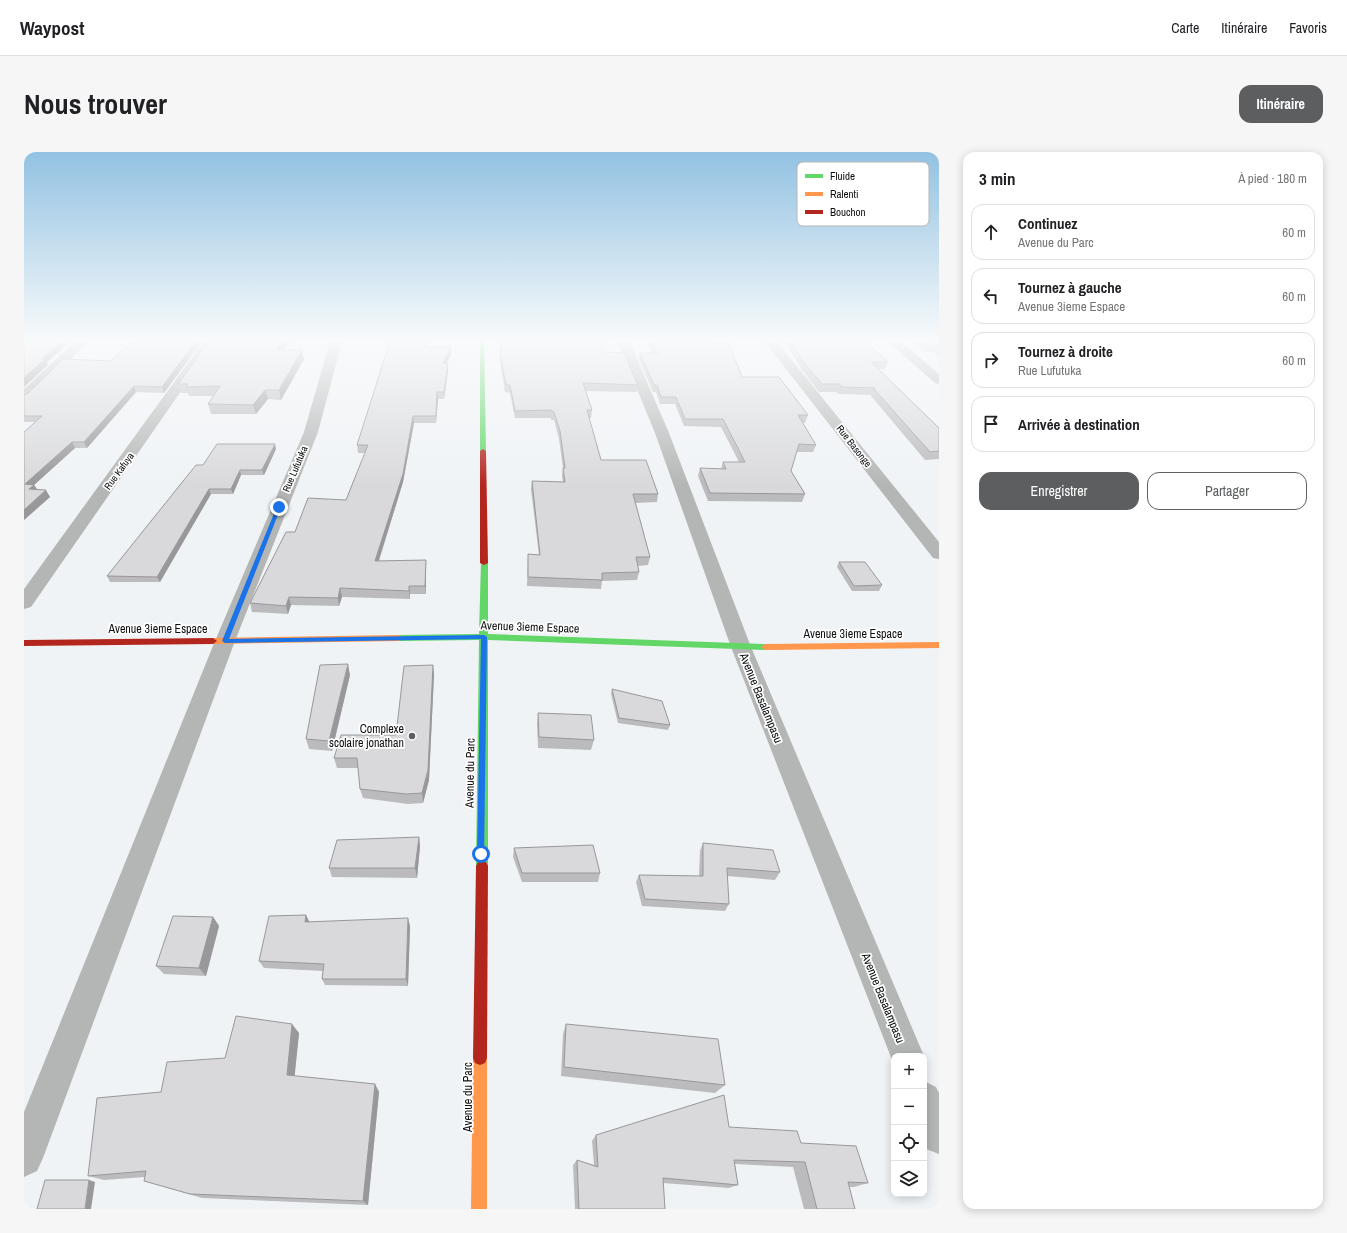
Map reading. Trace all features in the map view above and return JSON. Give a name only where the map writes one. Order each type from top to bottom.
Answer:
[{"type":"street","points":[[24,396],[33,387]]},
{"type":"street","name":"Rue Kafuya","points":[[24,603],[178,387]]},
{"type":"street","name":"Rue Lufutuka","points":[[24,1158],[225,641],[279,507],[312,432],[324,387]]},
{"type":"street","name":"Avenue du Parc","points":[[479,1209],[484,637],[482,387]]},
{"type":"street","name":"Avenue Basalampasu","points":[[643,387],[662,433],[741,647],[906,1053]]},
{"type":"street","name":"Rue Basonge","points":[[807,387],[939,554]]},
{"type":"street","name":"Avenue 3ieme Espace","points":[[24,643],[484,637],[741,647],[939,645]]},
{"type":"street","points":[[927,1106],[939,1136]]},
{"type":"building","points":[[34,387],[133,387],[84,442],[72,442],[25,484],[34,485],[29,489],[46,490],[24,510],[24,432],[42,416],[24,416],[24,395]]},
{"type":"building","points":[[219,387],[281,387],[279,390],[265,390],[253,405],[208,404]]},
{"type":"building","points":[[375,387],[445,387],[444,392],[437,392],[436,416],[413,416],[403,474],[375,561],[426,560],[425,586],[409,586],[409,591],[340,588],[338,598],[289,597],[286,606],[250,603],[286,532],[295,532],[308,498],[346,500],[368,445],[357,445]]},
{"type":"building","points":[[510,387],[584,387],[592,410],[587,410],[601,460],[646,460],[658,494],[633,494],[650,557],[636,557],[639,572],[602,573],[602,580],[528,577],[528,554],[540,555],[532,481],[565,482],[563,468],[565,468],[560,431],[554,412],[552,412],[552,410],[515,411]]},
{"type":"building","points":[[658,387],[787,387],[808,415],[798,415],[816,445],[799,444],[791,471],[805,494],[710,493],[700,468],[726,469],[723,462],[745,462],[723,419],[685,419],[676,397],[661,397]]},
{"type":"building","points":[[853,387],[897,387],[939,428],[939,451],[930,452],[874,389],[875,388]]},
{"type":"building","points":[[217,444],[275,444],[262,470],[240,470],[231,489],[209,489],[157,577],[107,576],[196,465],[203,465]]},
{"type":"building","points":[[839,562],[865,562],[882,585],[854,586]]},
{"type":"building","points":[[348,664],[329,741],[306,739],[320,665]]},
{"type":"building","points":[[433,665],[428,770],[422,793],[406,794],[360,789],[357,758],[334,758],[341,735],[396,735],[404,666]]},
{"type":"building","points":[[612,689],[662,701],[670,725],[619,718]]},
{"type":"building","points":[[538,713],[591,715],[594,740],[539,737]]},
{"type":"building","points":[[419,837],[415,868],[329,868],[337,840]]},
{"type":"building","points":[[703,843],[773,850],[780,872],[727,868],[729,904],[645,899],[639,875],[703,876]]},
{"type":"building","points":[[593,845],[600,873],[522,873],[514,848]]},
{"type":"building","points":[[306,915],[305,922],[408,918],[406,979],[322,979],[324,964],[259,961],[269,916]]},
{"type":"building","points":[[173,916],[213,917],[199,968],[156,966]]},
{"type":"building","points":[[236,1016],[292,1024],[287,1075],[375,1084],[363,1201],[190,1194],[144,1181],[146,1171],[88,1176],[97,1098],[161,1092],[167,1062],[225,1058]]},
{"type":"building","points":[[566,1024],[718,1039],[725,1085],[564,1067]]},
{"type":"building","points":[[724,1095],[729,1127],[797,1131],[801,1143],[856,1146],[868,1183],[848,1182],[855,1209],[817,1209],[805,1162],[734,1160],[738,1185],[663,1178],[665,1209],[579,1209],[577,1160],[598,1167],[596,1135]]},
{"type":"building","points":[[45,1180],[89,1180],[85,1209],[37,1209]]},
{"type":"traffic: fast","points":[[482,387],[483,451]]},
{"type":"traffic: fast","points":[[482,866],[484,563]]},
{"type":"traffic: fast","points":[[399,638],[484,637],[765,647]]},
{"type":"traffic: slow","points":[[213,641],[399,638]]},
{"type":"traffic: slow","points":[[765,647],[939,645]]},
{"type":"traffic: slow","points":[[479,1209],[480,1058]]},
{"type":"traffic: jam","points":[[483,451],[484,563]]},
{"type":"traffic: jam","points":[[24,643],[213,641]]},
{"type":"traffic: jam","points":[[480,1058],[482,866]]},
{"type":"place","name":"Complexe scolaire jonathan","points":[[412,736]]},
{"type":"route","points":[[279,507],[225,641],[484,637],[481,854]]}]
